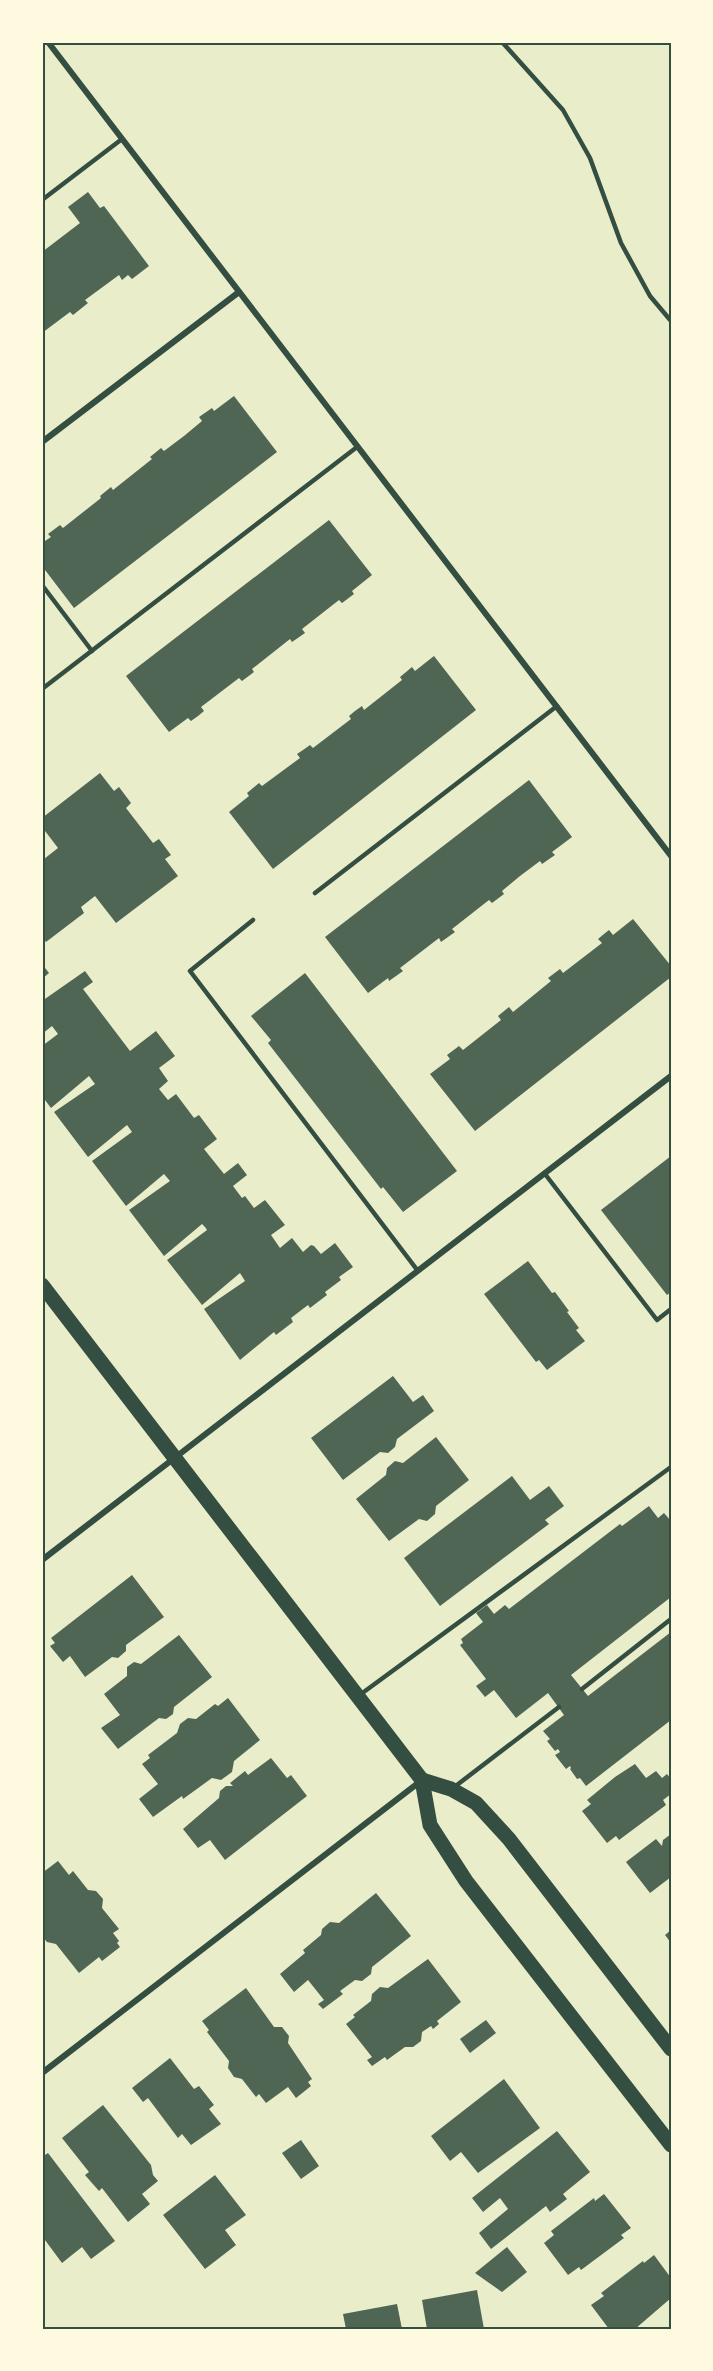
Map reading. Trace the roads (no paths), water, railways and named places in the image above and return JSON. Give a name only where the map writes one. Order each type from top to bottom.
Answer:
[{"type":"main road","points":[[42,1285],[422,1780],[430,1825],[466,1881],[671,2145]]},
{"type":"main road","points":[[422,1780],[451,1789],[476,1803],[509,1839],[671,2049]]},
{"type":"street","points":[[48,42],[671,856]]},
{"type":"street","points":[[42,442],[239,292]]},
{"type":"street","points":[[42,1560],[671,1076]]},
{"type":"street","points":[[42,2073],[422,1780]]},
{"type":"lane","points":[[502,42],[563,110],[590,158],[621,243],[650,296],[671,321]]},
{"type":"lane","points":[[42,200],[122,139]]},
{"type":"lane","points":[[42,689],[357,447]]},
{"type":"lane","points":[[42,585],[92,651]]},
{"type":"lane","points":[[315,892],[557,706]]},
{"type":"lane","points":[[253,920],[190,970],[418,1271]]},
{"type":"lane","points":[[544,1174],[657,1320],[671,1309]]},
{"type":"lane","points":[[358,1697],[671,1467]]},
{"type":"lane","points":[[582,1689],[671,1619]]},
{"type":"lane","points":[[451,1789],[559,1707]]}]
